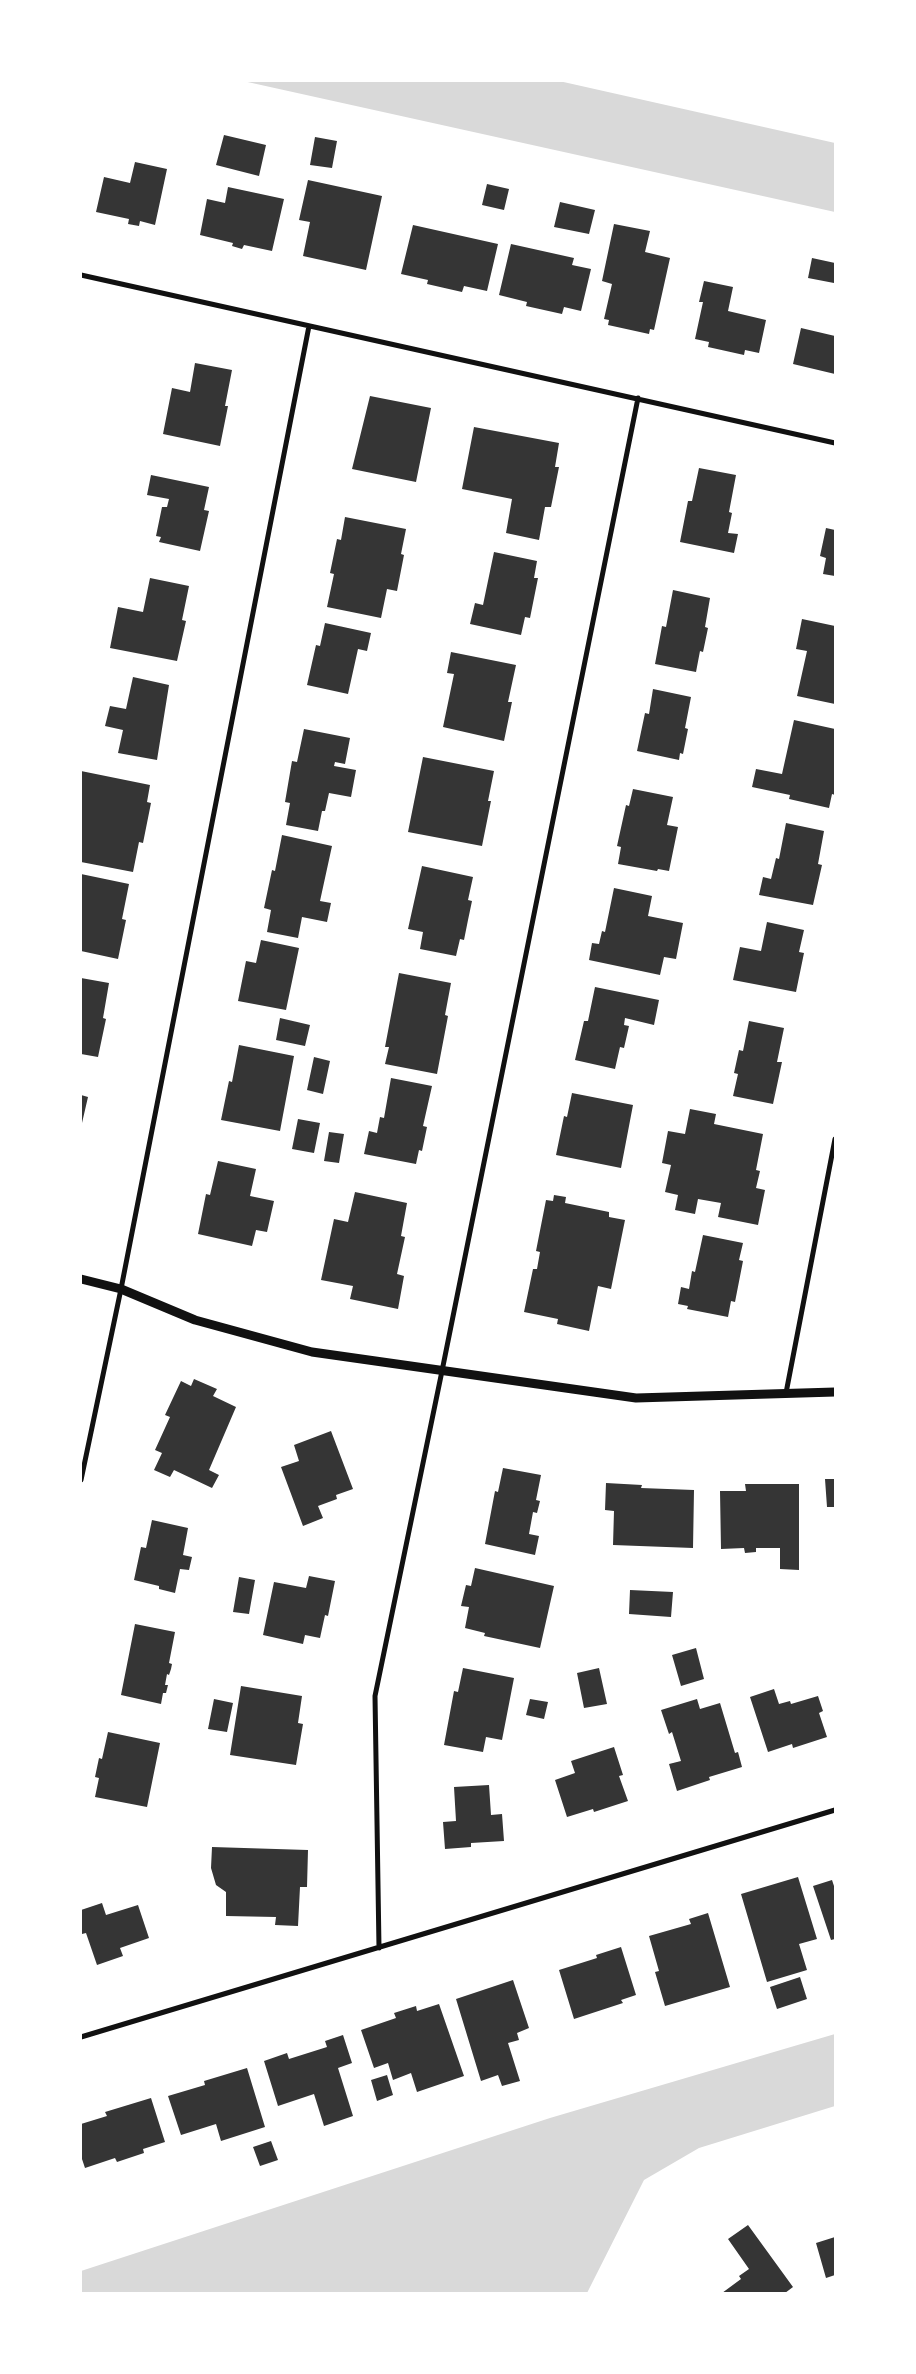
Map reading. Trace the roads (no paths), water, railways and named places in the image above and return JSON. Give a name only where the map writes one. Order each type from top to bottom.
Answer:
[{"type":"street","points":[[81,275],[835,443]]},
{"type":"street","points":[[81,1480],[121,1290],[309,326]]},
{"type":"street","points":[[379,1948],[375,1696],[638,398]]},
{"type":"street","points":[[786,1393],[835,1139]]},
{"type":"street","points":[[81,1279],[121,1290],[195,1320],[312,1352],[636,1398],[835,1392]]},
{"type":"street","points":[[81,2037],[835,1810]]}]
